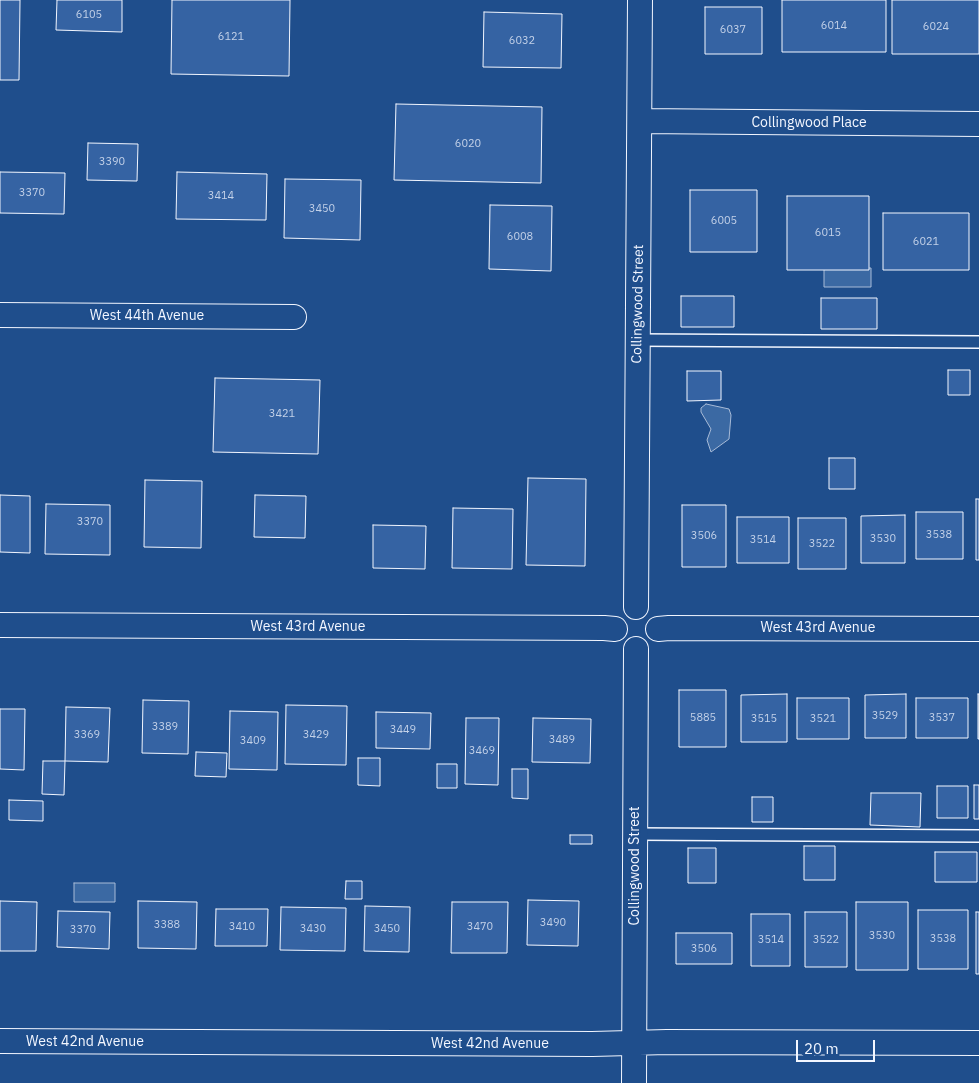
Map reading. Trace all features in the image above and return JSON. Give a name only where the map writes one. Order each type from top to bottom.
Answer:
[{"type":"street","name":"Collingwood Street","points":[[636,607],[640,0]]},
{"type":"street","name":"Collingwood Place","points":[[640,122],[979,124]]},
{"type":"street","name":"West 44th Avenue","points":[[0,316],[294,317]]},
{"type":"street","points":[[636,607],[644,608],[652,613],[658,630],[651,644],[644,648],[636,649],[622,643],[615,630],[616,621],[621,614],[628,609],[636,607]]},
{"type":"street","name":"West 43rd Avenue","points":[[0,625],[594,628],[615,630]]},
{"type":"street","name":"West 43rd Avenue","points":[[658,630],[669,628],[979,629]]},
{"type":"street","name":"Collingwood Street","points":[[634,1083],[636,649]]},
{"type":"street","name":"West 42nd Avenue","points":[[0,1041],[634,1044],[979,1043]]},
{"type":"lane","points":[[637,340],[979,342]]},
{"type":"lane","points":[[636,834],[979,836]]},
{"type":"water","points":[[824,268],[871,268],[871,287],[824,287]]},
{"type":"water","points":[[706,404],[729,409],[731,415],[729,439],[711,452],[707,440],[711,429],[701,412],[701,408]]},
{"type":"water","points":[[74,883],[115,883],[115,902],[74,902]]},
{"type":"building","points":[[0,0],[20,0],[19,80],[0,80]]},
{"type":"building","points":[[57,0],[122,0],[122,32],[56,30]]},
{"type":"building","points":[[172,0],[290,0],[289,76],[171,74]]},
{"type":"building","points":[[782,0],[886,0],[886,52],[782,52]]},
{"type":"building","points":[[892,0],[979,0],[979,54],[892,54]]},
{"type":"building","points":[[705,7],[762,7],[762,54],[705,54]]},
{"type":"building","points":[[484,12],[562,14],[561,68],[483,67]]},
{"type":"building","points":[[396,104],[542,107],[541,183],[394,180]]},
{"type":"building","points":[[88,143],[138,144],[137,181],[87,180]]},
{"type":"building","points":[[0,172],[65,173],[64,214],[0,213]]},
{"type":"building","points":[[177,172],[267,174],[266,220],[176,219]]},
{"type":"building","points":[[285,179],[361,180],[360,240],[284,238]]},
{"type":"building","points":[[690,190],[757,190],[757,252],[690,252]]},
{"type":"building","points":[[787,196],[869,196],[869,270],[787,270]]},
{"type":"building","points":[[490,205],[552,206],[551,271],[489,269]]},
{"type":"building","points":[[883,213],[969,213],[969,270],[883,270]]},
{"type":"building","points":[[681,296],[734,296],[734,327],[681,327]]},
{"type":"building","points":[[821,298],[877,298],[877,329],[821,329]]},
{"type":"building","points":[[948,370],[970,370],[970,395],[948,395]]},
{"type":"building","points":[[687,371],[721,371],[721,400],[687,401]]},
{"type":"building","points":[[215,378],[320,380],[318,454],[213,452]]},
{"type":"building","points":[[829,458],[855,458],[855,489],[829,489]]},
{"type":"building","points":[[528,478],[586,479],[585,566],[526,565]]},
{"type":"building","points":[[145,480],[202,481],[201,548],[144,547]]},
{"type":"building","points":[[0,495],[30,496],[30,553],[0,552]]},
{"type":"building","points":[[255,495],[306,496],[305,538],[254,537]]},
{"type":"building","points":[[976,499],[979,499],[979,560],[976,560]]},
{"type":"building","points":[[46,504],[110,505],[110,555],[45,554]]},
{"type":"building","points":[[682,505],[726,505],[726,567],[682,567]]},
{"type":"building","points":[[453,508],[513,509],[512,569],[452,568]]},
{"type":"building","points":[[916,512],[963,512],[963,559],[916,559]]},
{"type":"building","points":[[905,515],[905,563],[861,563],[861,516]]},
{"type":"building","points":[[737,517],[789,517],[789,563],[737,563]]},
{"type":"building","points":[[798,518],[846,518],[846,569],[798,569]]},
{"type":"building","points":[[373,525],[426,526],[425,569],[373,568]]},
{"type":"building","points":[[679,690],[726,690],[726,747],[679,747]]},
{"type":"building","points":[[787,694],[787,742],[741,742],[741,695]]},
{"type":"building","points":[[906,694],[906,738],[865,738],[865,695]]},
{"type":"building","points":[[979,694],[979,739],[978,739]]},
{"type":"building","points":[[797,698],[849,698],[849,739],[797,739]]},
{"type":"building","points":[[916,698],[968,698],[968,738],[916,738]]},
{"type":"building","points":[[143,700],[189,701],[188,754],[142,753]]},
{"type":"building","points":[[286,705],[347,706],[346,765],[285,764]]},
{"type":"building","points":[[66,707],[110,708],[108,762],[65,761]]},
{"type":"building","points":[[0,709],[25,709],[24,770],[0,769]]},
{"type":"building","points":[[230,711],[278,712],[277,770],[229,769]]},
{"type":"building","points":[[376,712],[431,713],[430,749],[376,748]]},
{"type":"building","points":[[466,718],[499,718],[498,785],[465,784]]},
{"type":"building","points":[[533,718],[591,719],[590,763],[532,762]]},
{"type":"building","points":[[196,752],[227,753],[226,777],[195,776]]},
{"type":"building","points":[[358,758],[380,758],[380,786],[358,785]]},
{"type":"building","points":[[43,761],[65,761],[64,795],[42,794]]},
{"type":"building","points":[[437,764],[457,764],[457,788],[437,788]]},
{"type":"building","points":[[512,769],[528,769],[528,799],[512,798]]},
{"type":"building","points":[[974,785],[979,785],[979,819],[974,819]]},
{"type":"building","points":[[937,786],[968,786],[968,818],[937,818]]},
{"type":"building","points":[[871,793],[921,793],[920,827],[870,825]]},
{"type":"building","points":[[752,797],[773,797],[773,822],[752,822]]},
{"type":"building","points":[[9,800],[43,801],[43,821],[9,820]]},
{"type":"building","points":[[570,835],[592,835],[592,844],[570,844]]},
{"type":"building","points":[[804,846],[835,846],[835,880],[804,880]]},
{"type":"building","points":[[688,848],[716,848],[716,883],[688,883]]},
{"type":"building","points":[[935,852],[977,852],[977,882],[935,882]]},
{"type":"building","points":[[346,881],[362,881],[362,899],[345,899]]},
{"type":"building","points":[[528,900],[579,901],[578,946],[527,945]]},
{"type":"building","points":[[0,901],[37,902],[36,951],[0,951]]},
{"type":"building","points":[[138,901],[197,902],[196,949],[138,948]]},
{"type":"building","points":[[452,902],[508,902],[507,953],[451,953]]},
{"type":"building","points":[[856,902],[908,902],[908,970],[856,970]]},
{"type":"building","points":[[365,906],[410,907],[409,952],[364,951]]},
{"type":"building","points":[[281,907],[346,908],[345,951],[280,950]]},
{"type":"building","points":[[216,909],[268,909],[267,946],[215,946]]},
{"type":"building","points":[[918,910],[968,910],[968,969],[918,969]]},
{"type":"building","points":[[58,911],[110,912],[109,949],[57,947]]},
{"type":"building","points":[[805,912],[847,912],[847,967],[805,967]]},
{"type":"building","points":[[976,912],[979,912],[979,974],[976,974]]},
{"type":"building","points":[[751,914],[790,914],[790,966],[751,966]]},
{"type":"building","points":[[676,933],[732,933],[732,964],[676,964]]}]
